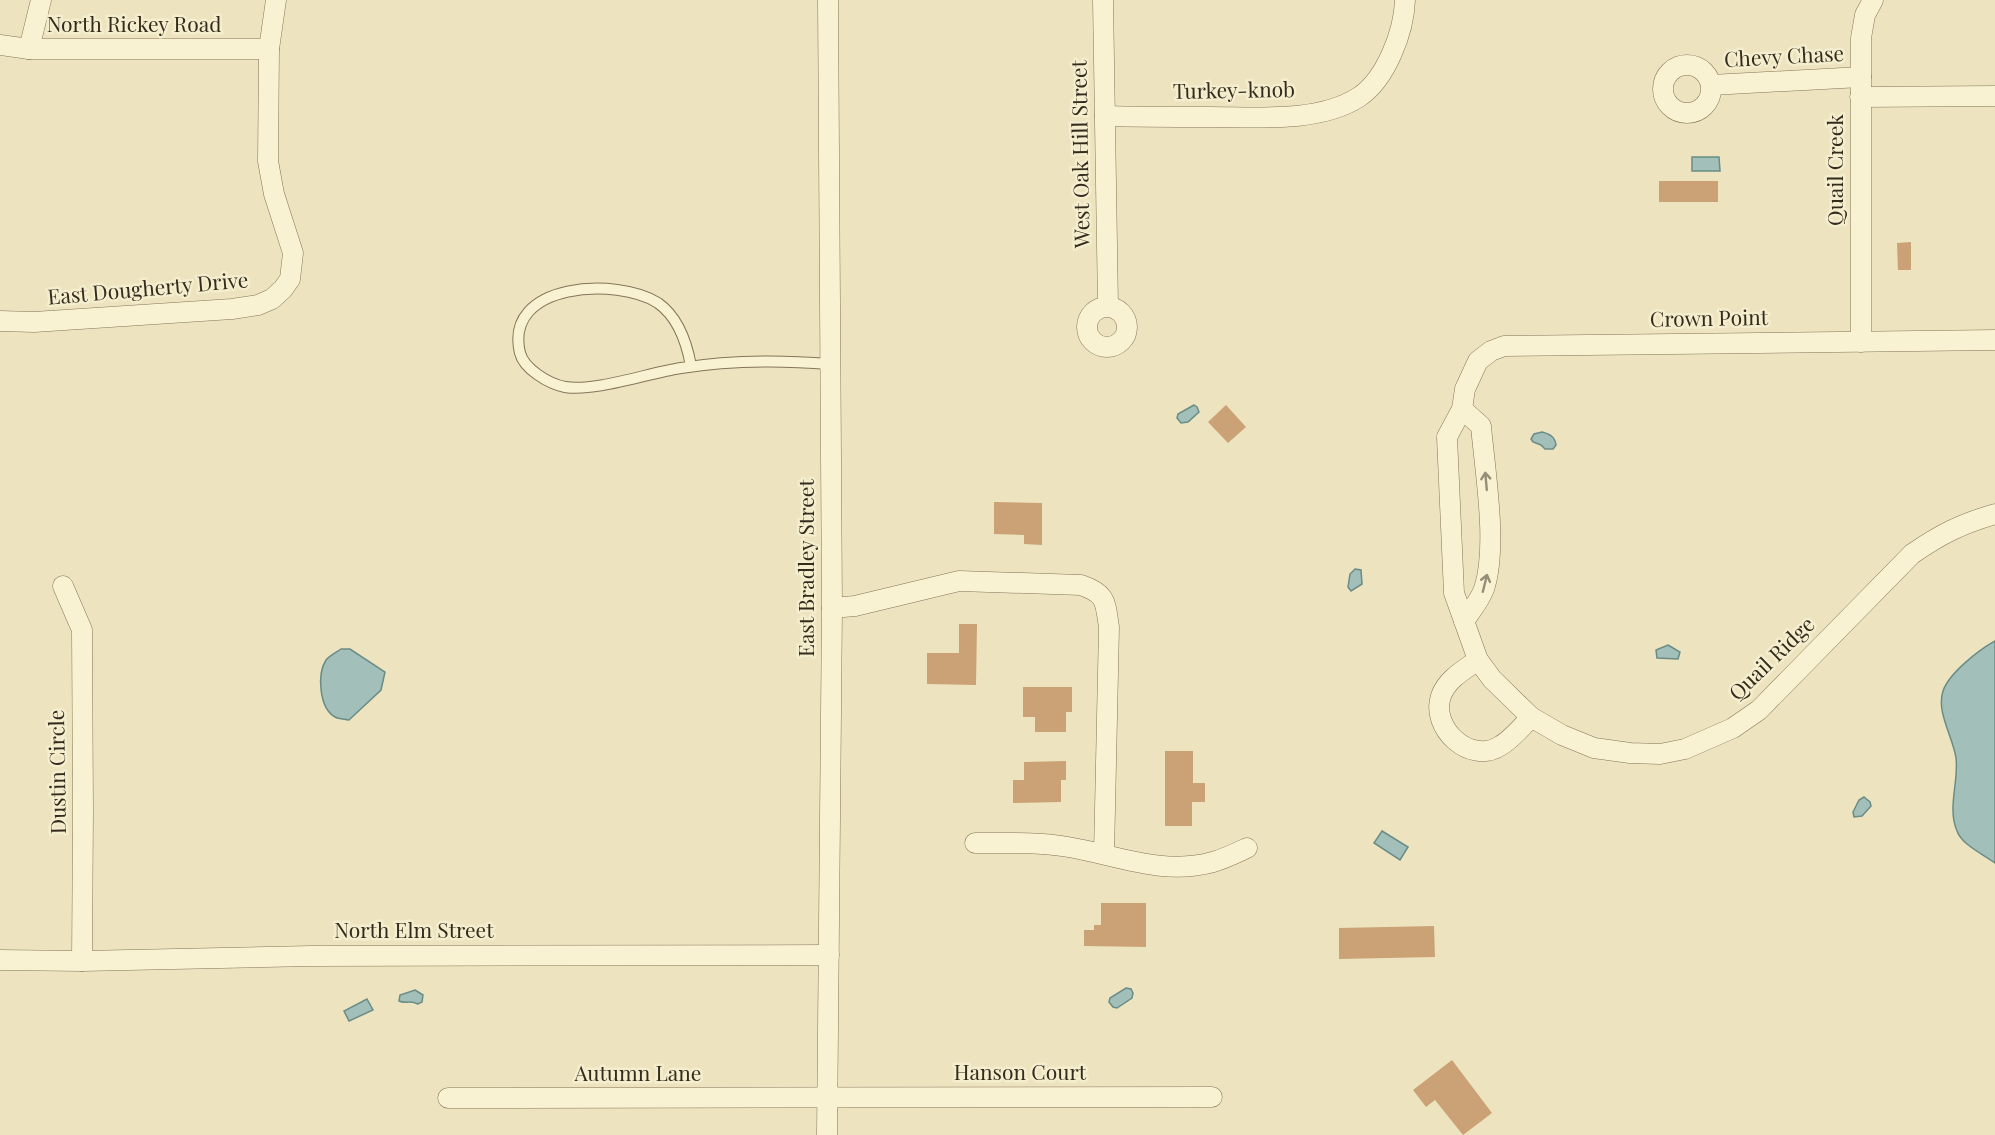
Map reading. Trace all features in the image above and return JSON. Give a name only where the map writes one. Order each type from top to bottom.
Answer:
[{"type":"street","points":[[29,49],[41,0]]},
{"type":"street","points":[[269,49],[276,0]]},
{"type":"street","name":"East Bradley Street","points":[[827,1135],[832,608],[828,0]]},
{"type":"street","name":"West Oak Hill Street","points":[[1103,0],[1107,306]]},
{"type":"street","name":"Turkey-knob","points":[[1105,116],[1282,118],[1330,110],[1359,96],[1381,74],[1396,45],[1405,0]]},
{"type":"street","name":"Quail Creek","points":[[1861,342],[1861,38],[1865,15],[1874,0]]},
{"type":"street","name":"North Rickey Road","points":[[0,45],[29,49],[269,49]]},
{"type":"street","name":"East Dougherty Drive","points":[[0,321],[34,322],[241,308],[258,305],[272,299],[283,289],[290,279],[293,253],[274,194],[268,161],[269,49]]},
{"type":"street","name":"Chevy Chase","points":[[1711,85],[1861,87],[1995,96]]},
{"type":"street","name":"Crown Point","points":[[1462,409],[1465,389],[1478,361],[1491,351],[1504,346],[1995,340]]},
{"type":"street","points":[[1462,409],[1481,426],[1489,512],[1490,562],[1484,591],[1464,621]]},
{"type":"street","name":"Quail Ridge","points":[[1462,409],[1447,437],[1454,593],[1478,660],[1492,679],[1532,717],[1562,735],[1594,748],[1660,754],[1685,749],[1733,728],[1760,710],[1912,554],[1965,523],[1995,514]]},
{"type":"street","points":[[832,608],[855,606],[959,581],[1081,585],[1095,590],[1102,596],[1109,627],[1104,854]]},
{"type":"street","name":"Dustin Circle","points":[[63,586],[82,630],[82,961]]},
{"type":"street","points":[[1478,660],[1453,678],[1441,696],[1440,713],[1445,729],[1462,746],[1481,752],[1499,747],[1532,717]]},
{"type":"street","points":[[975,843],[1038,843],[1104,854],[1155,867],[1186,867],[1214,862],[1247,848]]},
{"type":"street","name":"North Elm Street","points":[[0,960],[82,961],[311,956],[829,955]]},
{"type":"street","name":"Hanson Court","points":[[828,1097],[1212,1097]]},
{"type":"street","name":"Autumn Lane","points":[[448,1098],[828,1097]]},
{"type":"lane","points":[[691,366],[688,350],[672,317],[658,304],[638,295],[618,290],[580,290],[550,295],[538,302],[520,327],[518,346],[522,358],[534,372],[564,387],[585,388],[691,366],[790,360],[830,364]]},
{"type":"water","points":[[1692,157],[1719,157],[1720,171],[1692,171]]},
{"type":"water","points":[[1194,405],[1199,412],[1188,422],[1181,423],[1177,418],[1178,414]]},
{"type":"water","points":[[1542,432],[1553,438],[1556,445],[1553,449],[1545,449],[1531,439],[1534,434]]},
{"type":"water","points":[[1355,569],[1361,570],[1362,584],[1351,591],[1348,587],[1350,574]]},
{"type":"water","points":[[1995,641],[1995,863],[1963,841],[1954,822],[1956,758],[1943,716],[1941,699],[1951,677],[1973,656]]},
{"type":"water","points":[[1668,645],[1680,652],[1678,659],[1657,658],[1656,650]]},
{"type":"water","points":[[341,649],[350,649],[385,672],[381,690],[349,720],[337,718],[330,713],[321,690],[323,666],[326,660]]},
{"type":"water","points":[[1864,797],[1871,806],[1862,816],[1854,817],[1853,812],[1859,800]]},
{"type":"water","points":[[1382,831],[1408,847],[1400,860],[1374,843]]},
{"type":"water","points":[[1126,988],[1131,989],[1132,998],[1117,1008],[1113,1007],[1109,1002],[1110,998]]},
{"type":"water","points":[[415,990],[423,995],[422,1002],[418,1004],[399,1001],[400,995]]},
{"type":"water","points":[[367,999],[373,1010],[349,1021],[344,1011]]},
{"type":"building","points":[[1659,181],[1718,181],[1718,202],[1659,202]]},
{"type":"building","points":[[1911,242],[1911,270],[1898,270],[1897,243]]},
{"type":"building","points":[[1226,405],[1246,427],[1228,443],[1208,422]]},
{"type":"building","points":[[994,502],[1042,503],[1042,545],[1024,544],[1024,535],[994,534]]},
{"type":"building","points":[[959,624],[977,624],[976,685],[927,684],[927,653],[959,653]]},
{"type":"building","points":[[1023,687],[1072,687],[1072,712],[1066,712],[1066,732],[1035,732],[1035,717],[1023,717]]},
{"type":"building","points":[[1165,751],[1193,751],[1193,783],[1205,783],[1205,802],[1192,802],[1192,826],[1165,826]]},
{"type":"building","points":[[1066,761],[1066,780],[1061,780],[1061,802],[1013,803],[1013,780],[1024,780],[1024,762]]},
{"type":"building","points":[[1101,903],[1146,903],[1146,947],[1084,946],[1084,930],[1094,930],[1094,925],[1101,925]]},
{"type":"building","points":[[1434,926],[1435,957],[1339,959],[1339,928]]},
{"type":"building","points":[[1452,1060],[1492,1113],[1463,1135],[1435,1100],[1426,1107],[1413,1090]]}]
